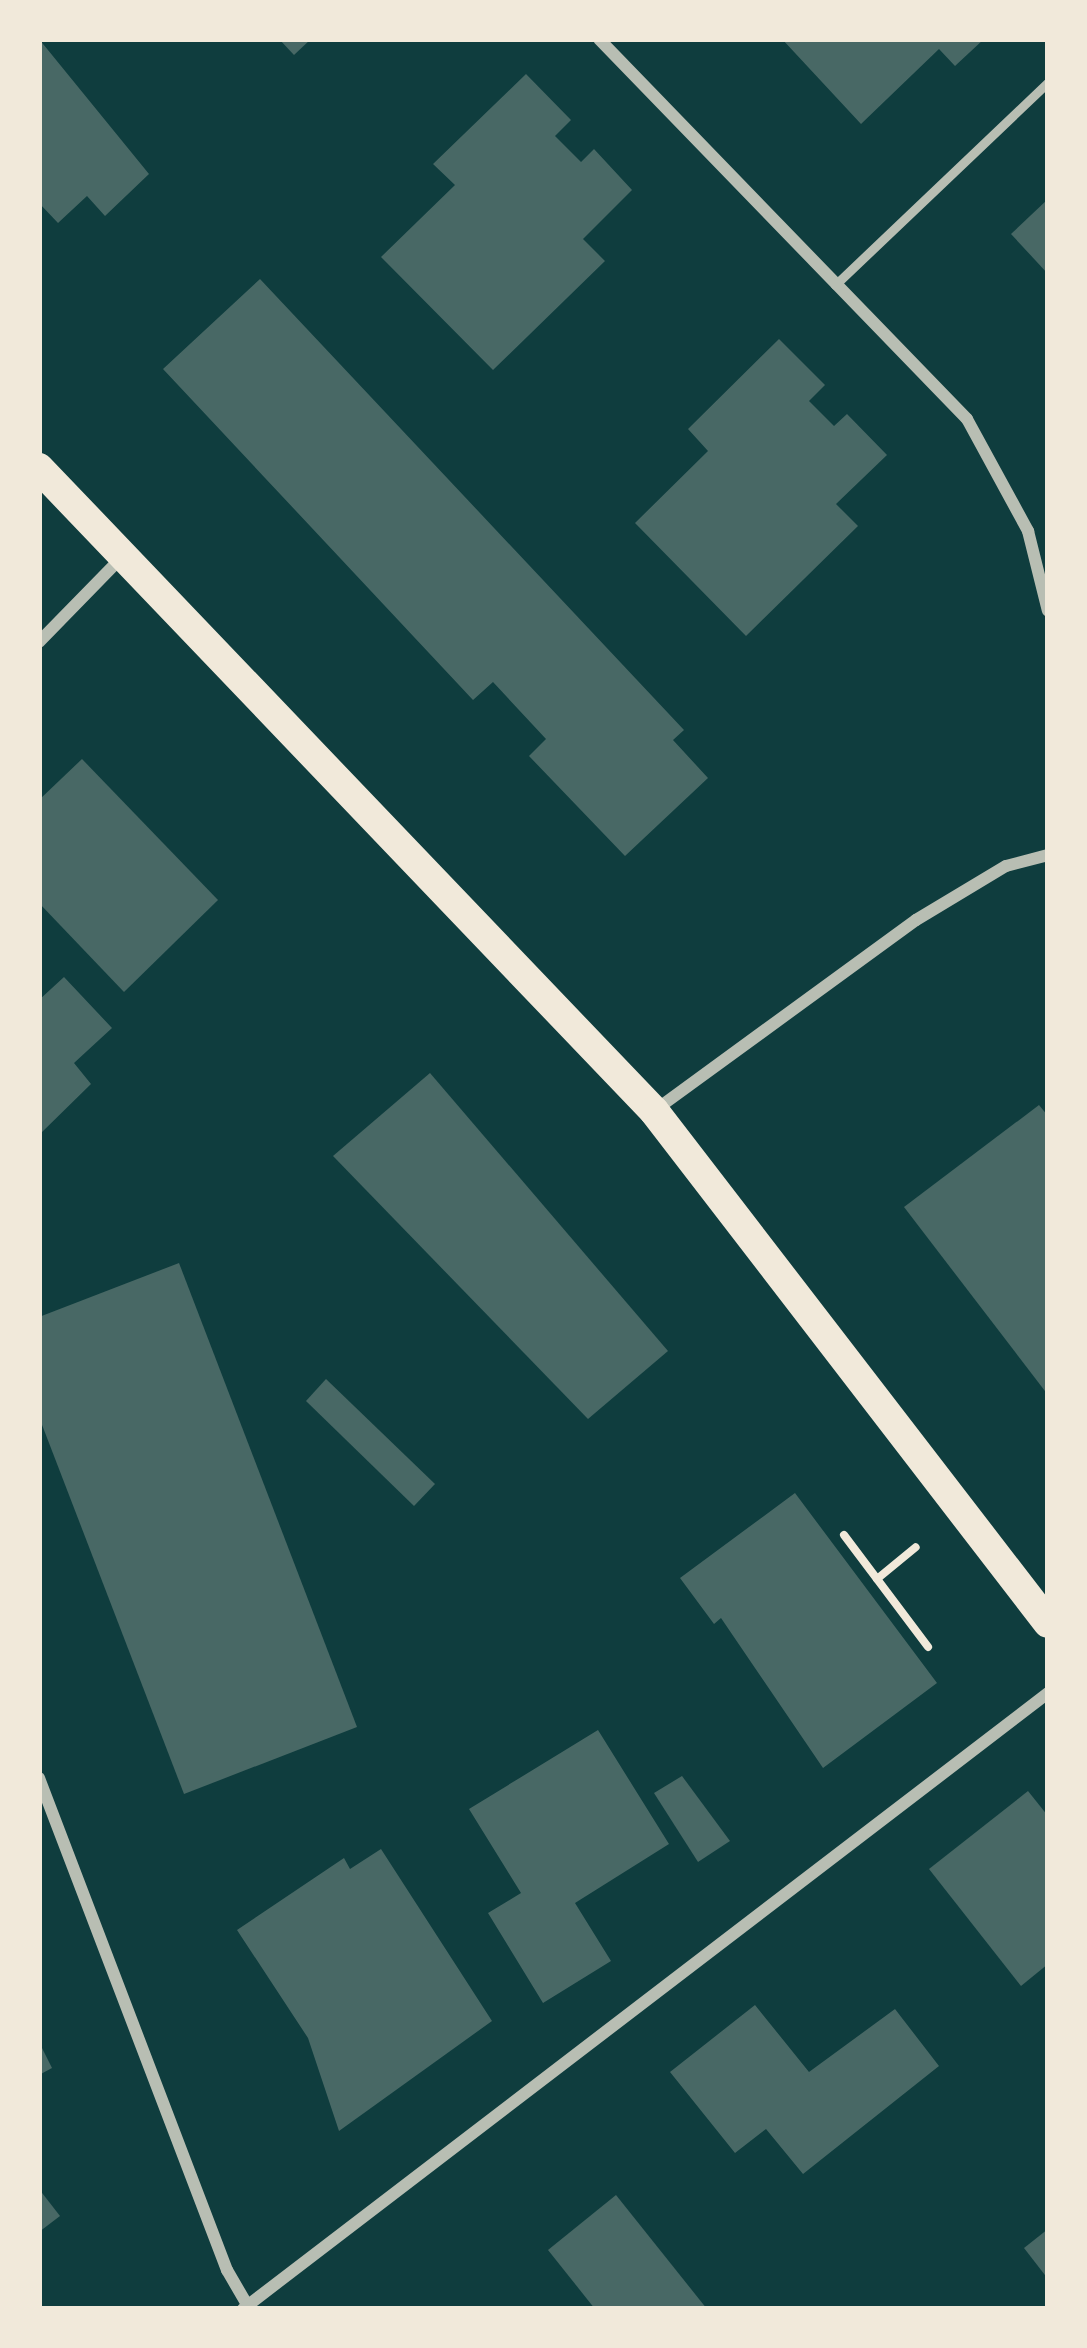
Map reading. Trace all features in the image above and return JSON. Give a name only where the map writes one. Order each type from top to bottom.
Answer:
[{"type":"main road","points":[[39,468],[654,1111],[1048,1623]]},
{"type":"street","points":[[599,39],[967,419],[1028,531],[1048,611]]},
{"type":"street","points":[[39,642],[124,556]]},
{"type":"street","points":[[654,1111],[916,920],[1006,866],[1048,854]]},
{"type":"street","points":[[39,1778],[247,2308],[1048,1693]]},
{"type":"lane","points":[[835,285],[1048,82]]},
{"type":"path","points":[[844,1535],[928,1647]]},
{"type":"path","points":[[877,1579],[916,1547]]},
{"type":"building","points":[[39,39],[149,174],[105,216],[87,196],[58,223],[39,203]]},
{"type":"building","points":[[279,39],[311,39],[294,55]]},
{"type":"building","points":[[782,39],[984,39],[955,66],[939,49],[861,124]]},
{"type":"building","points":[[526,74],[571,120],[555,136],[581,162],[594,149],[632,190],[583,239],[605,261],[493,370],[381,257],[455,185],[433,164]]},
{"type":"building","points":[[1048,199],[1048,274],[1011,234]]},
{"type":"building","points":[[260,279],[684,730],[673,740],[708,778],[625,856],[529,756],[546,739],[493,682],[473,700],[163,369]]},
{"type":"building","points":[[779,339],[825,385],[809,401],[834,426],[847,414],[887,455],[836,504],[858,526],[746,636],[635,523],[708,451],[688,429]]},
{"type":"building","points":[[82,759],[218,900],[124,992],[39,903],[39,800]]},
{"type":"building","points":[[64,977],[112,1028],[74,1063],[91,1084],[39,1135],[39,1000]]},
{"type":"building","points":[[430,1073],[668,1351],[588,1419],[333,1156]]},
{"type":"building","points":[[1039,1105],[1048,1116],[1048,1395],[904,1207]]},
{"type":"building","points":[[179,1263],[357,1727],[184,1794],[39,1417],[39,1317]]},
{"type":"building","points":[[326,1379],[435,1484],[414,1506],[306,1401]]},
{"type":"building","points":[[795,1493],[937,1683],[823,1768],[721,1618],[714,1624],[680,1578]]},
{"type":"building","points":[[598,1730],[669,1844],[575,1903],[611,1961],[543,2003],[488,1913],[521,1893],[469,1809]]},
{"type":"building","points":[[682,1776],[730,1841],[698,1862],[654,1793]]},
{"type":"building","points":[[1028,1791],[1048,1816],[1048,1964],[1021,1986],[929,1869]]},
{"type":"building","points":[[381,1849],[492,2021],[339,2131],[308,2038],[237,1930],[344,1858],[350,1869]]},
{"type":"building","points":[[755,2005],[809,2072],[895,2009],[939,2066],[803,2174],[766,2129],[735,2153],[670,2072]]},
{"type":"building","points":[[39,2042],[52,2068],[39,2075]]},
{"type":"building","points":[[39,2189],[60,2216],[39,2232]]},
{"type":"building","points":[[616,2195],[707,2309],[595,2309],[548,2250]]},
{"type":"building","points":[[1048,2229],[1048,2279],[1024,2248]]}]
